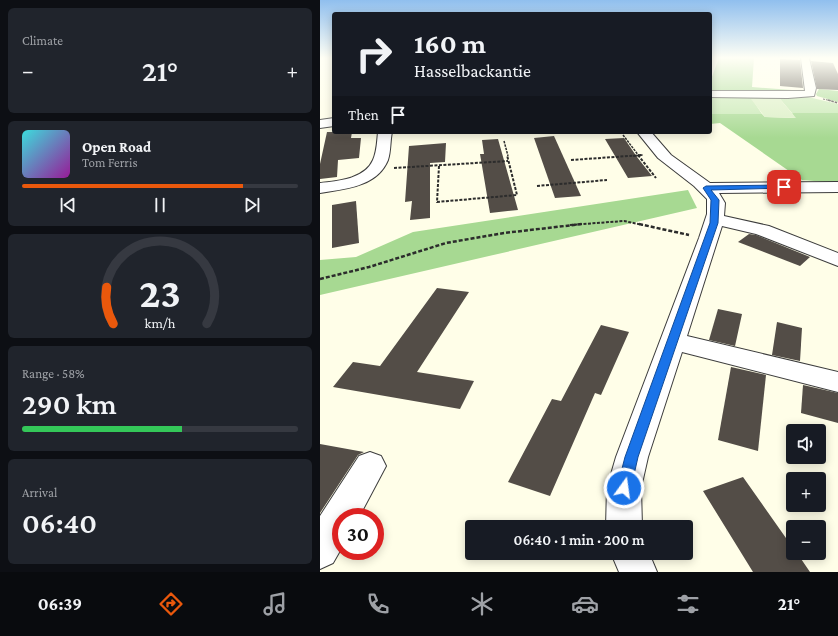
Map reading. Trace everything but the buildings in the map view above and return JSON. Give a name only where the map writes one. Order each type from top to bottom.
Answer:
[{"type":"street","points":[[712,94],[810,94],[810,85]]},
{"type":"street","points":[[320,124],[332,122]]},
{"type":"street","points":[[320,188],[345,184],[369,175],[380,163],[385,134]]},
{"type":"street","points":[[623,520],[622,513],[624,488],[632,457],[674,341],[712,228],[715,200],[706,188],[662,154],[646,134]]},
{"type":"street","points":[[706,188],[838,187]]},
{"type":"street","points":[[712,228],[762,230],[838,260]]},
{"type":"street","points":[[674,341],[834,379]]},
{"type":"street","points":[[320,550],[370,466]]},
{"type":"street","points":[[633,560],[638,572]]},
{"type":"path","points":[[623,135],[656,178]]},
{"type":"path","points":[[439,166],[437,202],[517,195],[504,142]]},
{"type":"path","points":[[571,160],[662,154]]},
{"type":"path","points":[[374,170],[508,161]]},
{"type":"path","points":[[537,186],[606,180]]},
{"type":"path","points":[[320,279],[369,267],[446,243],[504,233],[571,225],[624,221],[712,228]]},
{"type":"green space","points":[[712,85],[752,85],[752,87],[805,91],[712,92]]},
{"type":"green space","points":[[819,89],[838,91],[838,102],[817,96],[816,94]]},
{"type":"green space","points":[[712,95],[808,97],[838,104],[838,113],[792,113],[780,99],[752,99],[762,114],[712,114]]},
{"type":"green space","points":[[751,99],[780,99],[796,118],[765,117]]},
{"type":"green space","points":[[792,113],[838,113],[838,183],[802,180],[720,123],[712,124],[712,114],[762,114],[765,117],[795,118]]},
{"type":"green space","points":[[688,190],[697,208],[320,295],[320,260],[356,257],[413,232]]},
{"type":"route","points":[[624,488],[632,457],[714,223],[715,200],[706,188],[784,187]]}]
